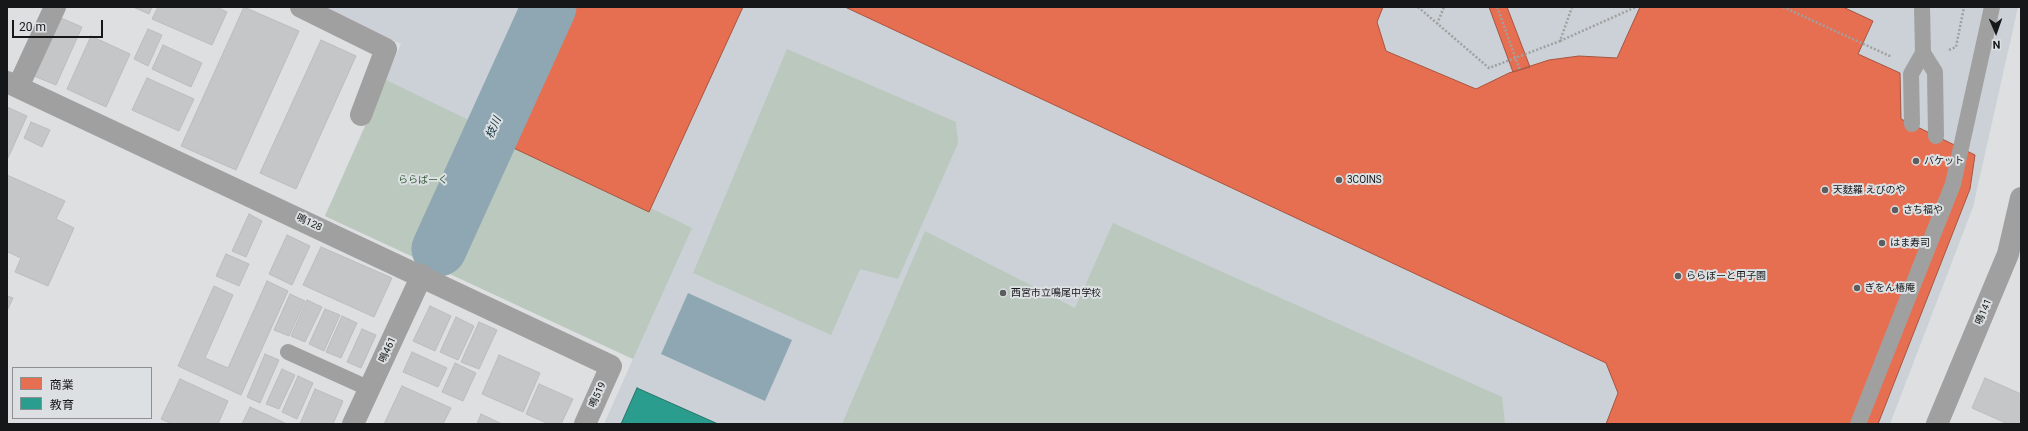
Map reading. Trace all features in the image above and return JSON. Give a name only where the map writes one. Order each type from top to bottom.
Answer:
[{"type":"street","points":[[12,85],[55,7]]},
{"type":"street","points":[[301,7],[386,49],[361,115]]},
{"type":"street","name":"鳴128","points":[[12,85],[422,276],[611,366]]},
{"type":"street","name":"鳴141","points":[[1937,424],[2015,257],[2021,198]]},
{"type":"street","name":"鳴461","points":[[353,424],[422,276]]},
{"type":"street","name":"鳴519","points":[[585,424],[611,366]]},
{"type":"lane","points":[[1912,124],[1911,74],[1923,54],[1922,7]]},
{"type":"lane","points":[[1858,424],[1953,184],[1992,7]]},
{"type":"lane","points":[[1923,54],[1935,72],[1936,136]]},
{"type":"lane","points":[[288,352],[370,389]]},
{"type":"path","points":[[1418,7],[1489,68],[1560,41],[1636,7]]},
{"type":"path","points":[[1437,24],[1444,7]]},
{"type":"path","points":[[1497,7],[1520,70]]},
{"type":"path","points":[[1560,41],[1572,7]]},
{"type":"path","points":[[1783,7],[1899,60]]},
{"type":"path","points":[[1942,54],[1956,47],[1964,7]]},
{"type":"shaded area","points":[[321,7],[2018,7],[1973,207],[1890,424],[604,424],[633,359],[325,216],[401,44]]},
{"type":"green space","points":[[787,49],[956,122],[958,143],[898,279],[860,269],[831,335],[693,273]]},
{"type":"green space","name":"ららぱーく","points":[[386,80],[692,228],[633,359],[325,216]]},
{"type":"green space","points":[[1113,223],[1502,397],[1505,424],[842,424],[925,231],[1075,308]]},
{"type":"water","points":[[688,293],[792,340],[765,401],[661,354]]},
{"type":"building: 商業","points":[[569,7],[743,7],[649,212],[505,144]]},
{"type":"building: 商業","name":"ららぽーと甲子園","points":[[845,7],[1383,7],[1377,22],[1386,51],[1476,89],[1509,73],[1549,60],[1579,56],[1617,58],[1640,7],[1843,7],[1873,21],[1858,54],[1900,73],[1901,119],[1975,155],[1970,189],[1878,424],[1606,424],[1618,393],[1606,363]]},
{"type":"building: 商業","points":[[1489,7],[1507,7],[1530,67],[1513,72]]},
{"type":"building: 教育","points":[[637,388],[718,424],[621,424]]},
{"type":"building: その他","points":[[133,7],[152,7],[149,14]]},
{"type":"building: その他","points":[[158,7],[217,7],[227,12],[212,45],[152,19]]},
{"type":"building: その他","points":[[244,7],[299,31],[236,170],[181,146]]},
{"type":"building: その他","points":[[61,18],[82,27],[56,85],[34,76]]},
{"type":"building: その他","points":[[148,29],[162,35],[148,66],[134,59]]},
{"type":"building: その他","points":[[91,36],[130,54],[106,107],[67,89]]},
{"type":"building: その他","points":[[321,40],[356,56],[296,189],[260,173]]},
{"type":"building: その他","points":[[163,45],[202,63],[191,87],[152,69]]},
{"type":"building: その他","points":[[147,78],[194,99],[179,131],[132,110]]},
{"type":"building: その他","points":[[7,107],[27,116],[8,158],[7,157]]},
{"type":"building: その他","points":[[31,122],[50,130],[42,147],[24,138]]},
{"type":"building: その他","points":[[7,175],[65,201],[56,219],[74,228],[48,286],[15,272],[21,258],[8,252],[7,254]]},
{"type":"building: その他","points":[[249,214],[262,221],[246,257],[232,251]]},
{"type":"building: その他","points":[[287,235],[310,246],[292,285],[269,274]]},
{"type":"building: その他","points":[[321,247],[392,278],[374,317],[303,285]]},
{"type":"building: その他","points":[[226,254],[249,264],[239,286],[216,276]]},
{"type":"building: その他","points":[[267,281],[288,291],[241,395],[178,366],[214,286],[233,295],[205,358],[228,368]]},
{"type":"building: その他","points":[[290,294],[305,301],[289,336],[274,330]]},
{"type":"building: その他","points":[[7,296],[13,298],[7,311]]},
{"type":"building: その他","points":[[307,300],[322,307],[305,342],[291,336]]},
{"type":"building: その他","points":[[430,306],[451,316],[435,351],[413,341]]},
{"type":"building: その他","points":[[325,309],[340,315],[324,351],[309,344]]},
{"type":"building: その他","points":[[342,316],[357,323],[341,358],[326,352]]},
{"type":"building: その他","points":[[456,317],[474,326],[458,360],[440,352]]},
{"type":"building: その他","points":[[479,322],[497,330],[479,369],[461,362]]},
{"type":"building: その他","points":[[362,329],[376,335],[361,368],[347,362]]},
{"type":"building: その他","points":[[412,352],[447,368],[438,387],[403,372]]},
{"type":"building: その他","points":[[265,354],[279,360],[260,403],[247,397]]},
{"type":"building: その他","points":[[499,355],[540,373],[523,412],[482,394]]},
{"type":"building: その他","points":[[455,363],[476,373],[463,401],[442,392]]},
{"type":"building: その他","points":[[282,369],[295,375],[279,409],[266,404]]},
{"type":"building: その他","points":[[298,376],[313,383],[297,419],[282,412]]},
{"type":"building: その他","points":[[1985,378],[2021,394],[2021,424],[2008,424],[1972,408]]},
{"type":"building: その他","points":[[180,379],[228,401],[218,424],[172,424],[161,419]]},
{"type":"building: その他","points":[[539,384],[573,399],[561,424],[549,424],[526,414]]},
{"type":"building: その他","points":[[402,386],[451,408],[443,424],[384,424]]},
{"type":"building: その他","points":[[315,389],[343,401],[333,424],[300,424]]},
{"type":"building: その他","points":[[250,407],[287,424],[242,424]]},
{"type":"building: その他","points":[[481,414],[502,424],[477,424]]},
{"type":"waterway","name":"枝川","points":[[439,249],[549,7]]},
{"type":"place","name":"バケット","points":[[1916,161]]},
{"type":"place","name":"3COINS","points":[[1339,180]]},
{"type":"place","name":"天麩羅 えびのや","points":[[1825,190]]},
{"type":"place","name":"さち福や","points":[[1895,210]]},
{"type":"place","name":"はま寿司","points":[[1882,243]]},
{"type":"place","name":"ららぽーと甲子園","points":[[1678,276]]},
{"type":"place","name":"ぎをん椿庵","points":[[1857,288]]},
{"type":"place","name":"西宮市立鳴尾中学校","points":[[1003,293]]}]
